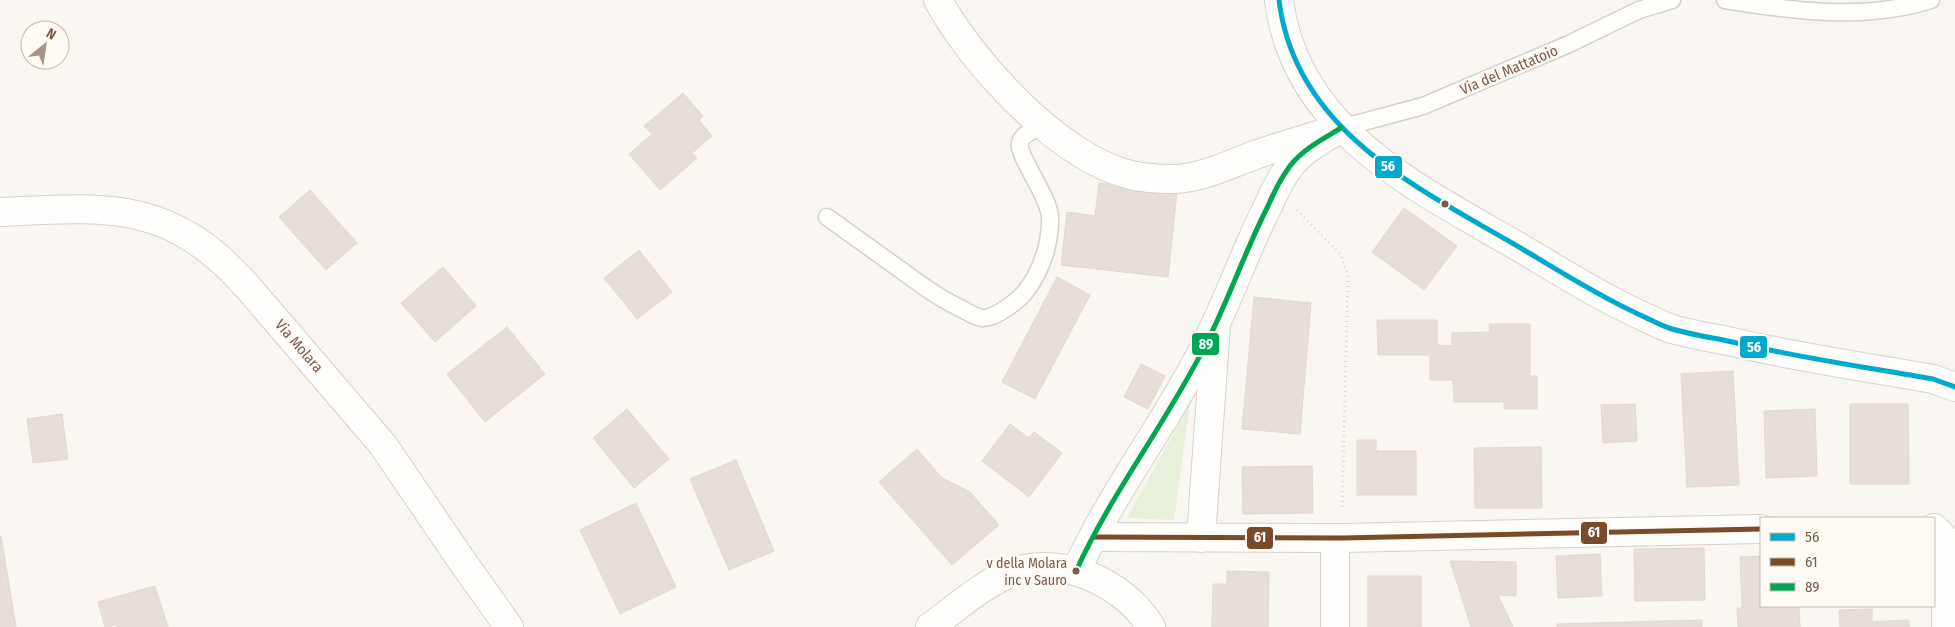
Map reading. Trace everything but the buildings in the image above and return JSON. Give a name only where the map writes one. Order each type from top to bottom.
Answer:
[{"type":"street","points":[[938,0],[949,20],[970,48],[1013,98],[1044,126],[1092,159],[1127,174],[1176,179],[1204,174],[1279,146],[1341,128]]},
{"type":"street","points":[[1279,0],[1291,50],[1299,68],[1315,98],[1341,128],[1373,156],[1418,188],[1604,298],[1668,328],[1757,348],[1933,379],[1955,387]]},
{"type":"street","points":[[1076,571],[1093,537],[1188,379],[1216,324],[1241,263],[1276,190],[1295,159],[1316,143],[1341,128]]},
{"type":"street","name":"Via Molara","points":[[0,212],[82,209],[123,211],[153,218],[212,251],[246,285],[383,445],[509,627]]},
{"type":"street","points":[[1201,538],[1216,324]]},
{"type":"street","points":[[1093,537],[1338,538],[1760,529]]},
{"type":"street","points":[[1936,529],[1946,543],[1946,627]]},
{"type":"street","points":[[1335,627],[1338,538]]},
{"type":"street","points":[[930,627],[983,589],[1007,575],[1038,568],[1076,571],[1105,584],[1120,592],[1144,614],[1152,627]]},
{"type":"lane","name":"Via del Mattatoio","points":[[1341,128],[1423,106],[1569,44],[1639,10],[1672,0]]},
{"type":"lane","points":[[1725,0],[1780,9],[1844,13],[1890,10],[1931,0]]},
{"type":"lane","points":[[827,216],[942,300],[983,318],[992,317],[1013,304],[1024,294],[1033,282],[1044,258],[1049,236],[1050,214],[1044,194],[1021,152],[1019,144],[1022,137],[1044,126]]},
{"type":"path","points":[[1276,190],[1341,255],[1348,276],[1338,538]]},
{"type":"green space","points":[[1190,403],[1174,520],[1127,518]]},
{"type":"transit line","name":"56","points":[[1279,0],[1290,46],[1310,87],[1337,122],[1369,152],[1406,180],[1579,283],[1661,325],[1676,330],[1804,357],[1933,379],[1955,387]]},
{"type":"transit line","name":"89","points":[[1076,571],[1106,513],[1191,373],[1222,310],[1275,190],[1290,166],[1301,154],[1341,128]]},
{"type":"transit line","name":"61","points":[[1093,537],[1342,538],[1760,529]]},
{"type":"place","name":"v della Molara inc v Sauro","points":[[1076,571]]}]
